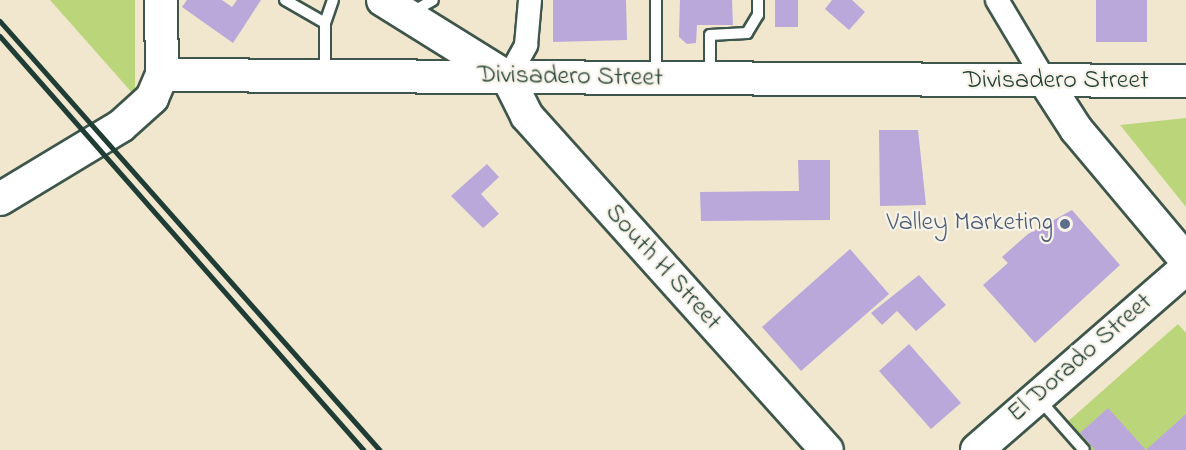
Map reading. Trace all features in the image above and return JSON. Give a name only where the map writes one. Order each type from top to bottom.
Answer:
[{"type":"street","points":[[0,199],[139,113],[162,75],[161,0]]},
{"type":"street","points":[[394,8],[508,78],[526,45],[530,0]]},
{"type":"street","points":[[997,0],[1076,129],[1186,261]]},
{"type":"street","name":"Divisadero Street","points":[[162,75],[325,74],[1047,84],[1186,81]]},
{"type":"street","name":"South H Street","points":[[508,78],[527,116],[827,450]]},
{"type":"street","name":"El Dorado Street","points":[[977,450],[1186,268]]},
{"type":"lane","points":[[285,0],[325,23]]},
{"type":"lane","points":[[325,74],[325,23],[333,0]]},
{"type":"lane","points":[[394,8],[433,0]]},
{"type":"lane","points":[[656,0],[656,80]]},
{"type":"lane","points":[[710,80],[710,35],[747,33],[758,15],[758,0]]},
{"type":"lane","points":[[1037,397],[1083,450]]},
{"type":"green space","points":[[50,0],[135,0],[135,96]]},
{"type":"green space","points":[[1186,118],[1186,207],[1120,125]]},
{"type":"green space","points":[[1178,324],[1186,333],[1186,450],[1088,450],[1065,424]]},
{"type":"building","points":[[187,0],[222,0],[232,7],[237,0],[261,0],[233,43],[182,7]]},
{"type":"building","points":[[553,0],[626,0],[627,40],[553,42]]},
{"type":"building","points":[[680,0],[732,0],[733,25],[697,25],[696,43],[687,44],[679,37]]},
{"type":"building","points":[[775,0],[798,0],[798,27],[775,27]]},
{"type":"building","points":[[832,0],[852,0],[865,12],[849,30],[825,9]]},
{"type":"building","points":[[1096,0],[1147,0],[1147,42],[1096,42]]},
{"type":"building","points":[[879,130],[918,130],[926,205],[880,206]]},
{"type":"building","points":[[798,160],[830,160],[830,220],[701,221],[700,192],[799,191]]},
{"type":"building","points":[[487,164],[499,177],[481,194],[499,214],[483,228],[451,196]]},
{"type":"building","points":[[1072,210],[1120,265],[1035,343],[983,285],[1008,263],[1002,257],[1028,234]]},
{"type":"building","points":[[850,249],[889,294],[801,371],[762,327]]},
{"type":"building","points":[[919,275],[946,305],[916,331],[897,311],[882,325],[871,313]]},
{"type":"building","points":[[909,344],[961,403],[931,429],[879,371]]},
{"type":"building","points":[[1108,408],[1146,450],[1095,450],[1080,433]]},
{"type":"building","points":[[1186,414],[1186,450],[1146,450]]},
{"type":"railway","points":[[0,21],[380,450]]},
{"type":"railway","points":[[0,36],[364,450]]},
{"type":"place","name":"Valley Marketing","points":[[1065,224]]}]
